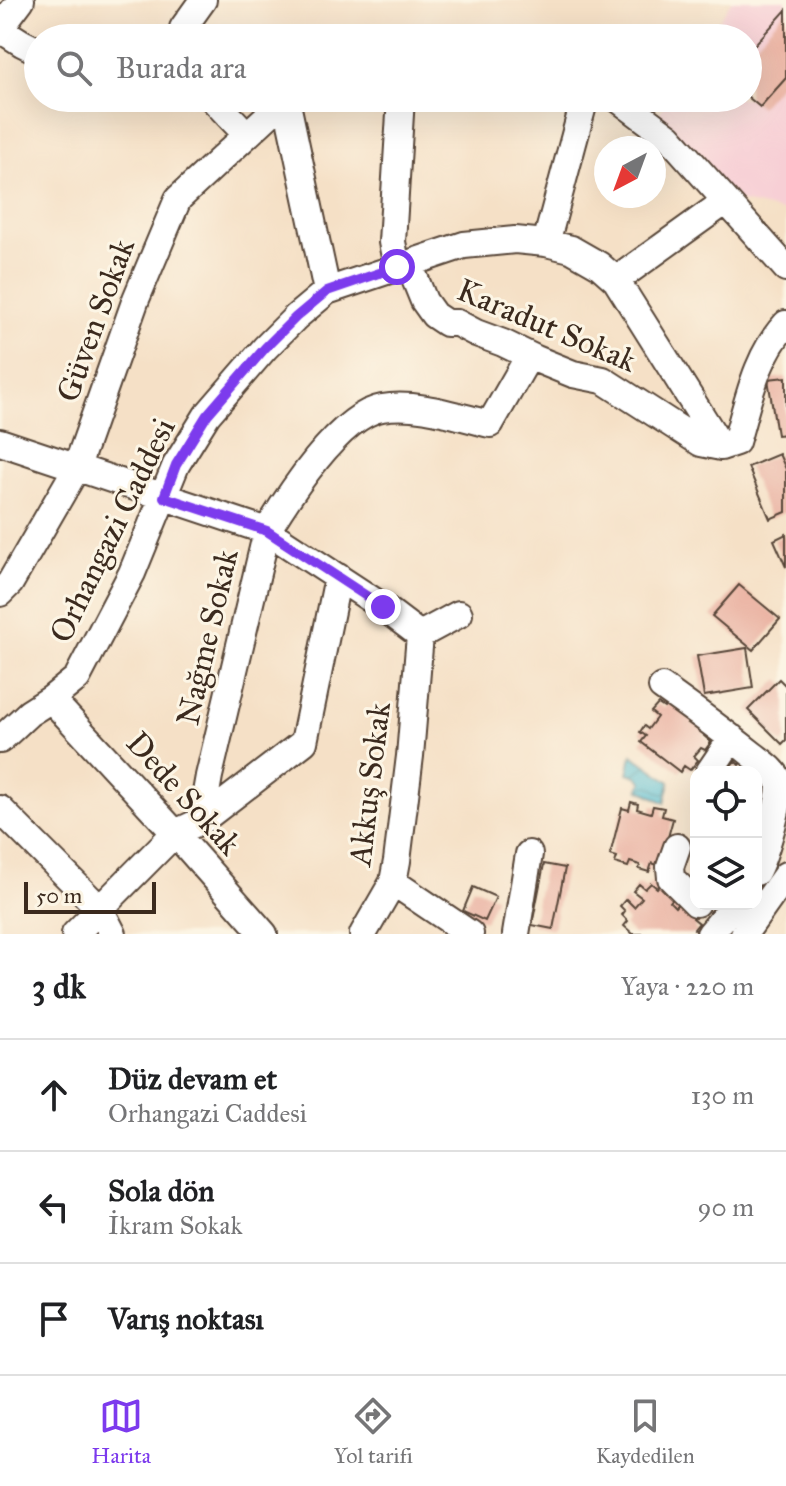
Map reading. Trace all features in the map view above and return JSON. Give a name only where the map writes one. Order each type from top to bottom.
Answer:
[{"type":"street","points":[[21,0],[0,28],[24,44]]},
{"type":"street","points":[[186,24],[203,0]]},
{"type":"street","points":[[225,112],[247,135]]},
{"type":"street","name":"Güven Sokak","points":[[0,593],[10,583],[76,469],[136,299],[178,199],[272,112]]},
{"type":"street","points":[[289,112],[327,291]]},
{"type":"street","name":"Karadut Sokak","points":[[400,112],[392,242],[403,266],[434,315],[446,323],[457,323],[573,374],[603,380],[701,443],[721,447]]},
{"type":"street","points":[[546,243],[581,112]]},
{"type":"street","points":[[636,112],[669,137],[786,268]]},
{"type":"street","points":[[616,280],[726,201]]},
{"type":"street","name":"Orhangazi Caddesi","points":[[0,740],[29,713],[77,678],[132,573],[176,465],[207,415],[265,348],[327,291],[464,245],[515,240],[571,249],[599,265],[616,280],[721,447]]},
{"type":"street","points":[[721,447],[736,442],[757,373],[772,341],[786,324]]},
{"type":"street","name":"Nağme Sokak","points":[[201,821],[221,722],[267,531],[288,496],[334,439],[360,416],[381,408],[416,407],[490,424],[529,356]]},
{"type":"street","points":[[0,442],[267,531],[420,635],[459,614]]},
{"type":"street","points":[[75,934],[175,833],[201,821],[304,742],[338,577]]},
{"type":"street","name":"Akkuş Sokak","points":[[363,934],[393,882],[410,756],[420,635]]},
{"type":"street","points":[[662,687],[732,738],[772,771],[779,781],[781,790],[762,849]]},
{"type":"street","name":"Dede Sokak","points":[[51,699],[264,934]]},
{"type":"street","points":[[713,766],[732,738]]},
{"type":"street","points":[[0,809],[100,909],[113,934]]},
{"type":"street","points":[[677,847],[670,867],[671,878],[690,898]]},
{"type":"street","points":[[516,934],[529,854]]},
{"type":"street","points":[[744,934],[786,875]]},
{"type":"street","points":[[393,882],[470,934]]},
{"type":"shaded area","points":[[732,0],[786,0],[786,212],[724,198],[666,141],[666,136],[661,136],[651,126],[660,112],[762,112],[762,24],[717,24]]},
{"type":"water","points":[[632,755],[670,782],[665,803],[639,789],[643,782],[628,773]]},
{"type":"building","points":[[786,10],[786,78],[762,105],[762,37]]},
{"type":"building","points":[[786,377],[786,434],[777,435],[768,379]]},
{"type":"building","points":[[779,454],[786,469],[786,512],[770,519],[748,467]]},
{"type":"building","points":[[786,534],[786,567],[774,540]]},
{"type":"building","points":[[739,585],[780,619],[753,650],[712,616]]},
{"type":"building","points":[[747,648],[753,688],[704,696],[697,656]]},
{"type":"building","points":[[779,679],[786,686],[786,740],[782,744],[748,710]]},
{"type":"building","points":[[671,700],[709,730],[704,736],[711,742],[694,756],[698,760],[690,766],[690,770],[684,766],[680,772],[641,742],[646,736],[640,732],[644,726],[648,729],[657,717],[651,712],[658,704],[664,708]]},
{"type":"building","points":[[747,756],[756,766],[730,766],[735,761],[739,765]]},
{"type":"building","points":[[762,772],[764,774],[773,798],[762,810]]},
{"type":"building","points":[[631,802],[638,804],[637,809],[651,813],[653,806],[664,808],[662,816],[673,819],[660,866],[652,863],[649,872],[630,862],[628,867],[615,863],[617,857],[610,855],[622,808],[629,810]]},
{"type":"building","points":[[544,864],[565,868],[553,929],[532,925]]},
{"type":"building","points":[[651,883],[657,888],[661,883],[675,896],[670,902],[675,907],[681,900],[696,914],[693,918],[699,923],[694,929],[700,934],[633,934],[624,926],[628,921],[622,915],[625,911],[620,906],[626,899],[634,907],[642,898],[633,891],[639,884],[645,889]]},
{"type":"building","points":[[473,887],[496,897],[485,921],[463,911]]},
{"type":"route","points":[[383,607],[267,531],[164,497],[176,465],[207,415],[296,317],[327,291],[397,267]]}]
